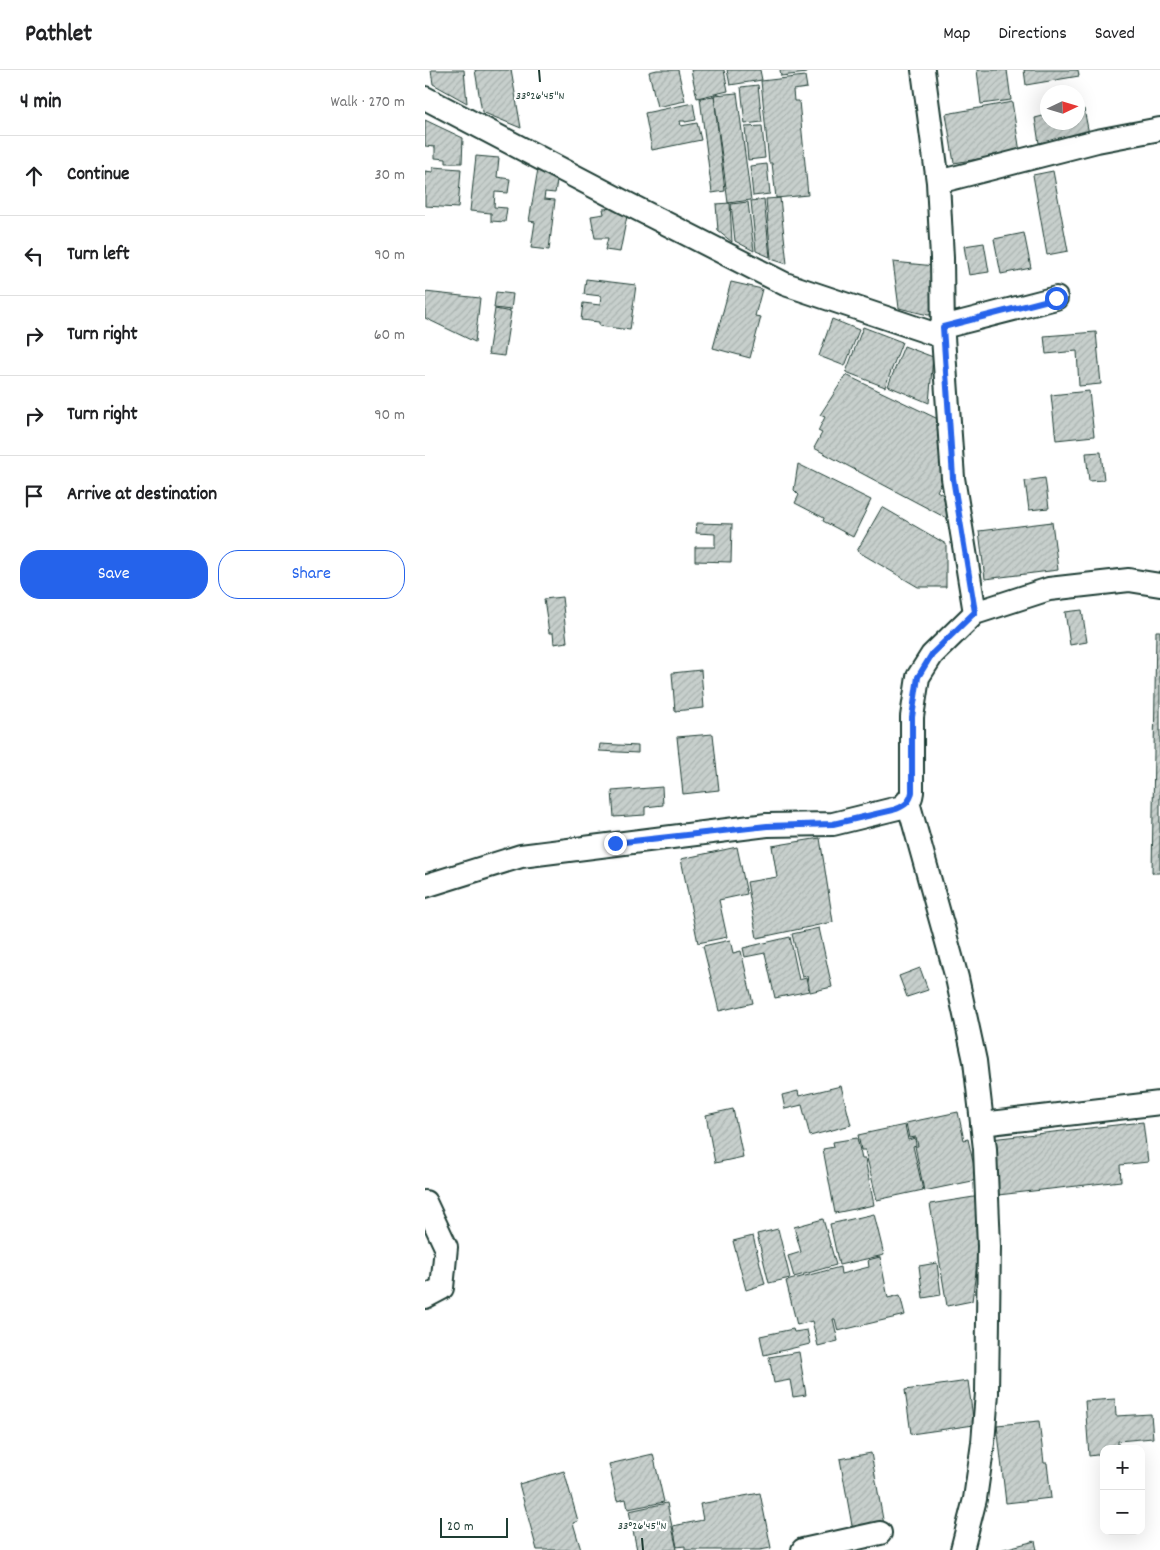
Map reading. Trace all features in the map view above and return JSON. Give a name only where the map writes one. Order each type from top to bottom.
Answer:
[{"type":"street","points":[[923,70],[938,182],[943,332],[953,478],[975,612]]},
{"type":"street","points":[[425,98],[785,284],[943,332],[1056,298]]},
{"type":"street","points":[[938,182],[1097,141],[1160,129]]},
{"type":"street","points":[[425,886],[521,856],[767,826],[833,824],[902,807],[912,792],[912,717],[918,677],[932,654],[975,612],[1049,588],[1129,580],[1160,585]]},
{"type":"street","points":[[907,802],[957,978],[975,1060],[985,1149],[989,1246],[987,1393],[983,1443],[975,1499],[961,1550]]},
{"type":"street","points":[[982,1124],[1160,1103]]},
{"type":"street","points":[[425,1202],[446,1247],[442,1288],[425,1297]]},
{"type":"street","points":[[803,1550],[880,1533]]},
{"type":"building","points":[[431,70],[464,70],[467,103],[433,84]]},
{"type":"building","points":[[475,70],[511,70],[521,128],[482,112]]},
{"type":"building","points":[[678,70],[685,101],[657,107],[649,72]]},
{"type":"building","points":[[691,70],[724,70],[728,91],[697,98]]},
{"type":"building","points":[[727,70],[760,70],[762,80],[730,85]]},
{"type":"building","points":[[780,70],[807,70],[807,73],[781,76]]},
{"type":"building","points":[[977,70],[1007,70],[1011,100],[981,104]]},
{"type":"building","points":[[1024,70],[1078,70],[1079,76],[1026,85]]},
{"type":"building","points":[[805,76],[807,88],[793,90],[794,101],[799,101],[808,195],[776,198],[772,163],[769,163],[761,81]]},
{"type":"building","points":[[758,85],[762,122],[745,124],[741,87]]},
{"type":"building","points":[[737,93],[751,200],[728,203],[714,95]]},
{"type":"building","points":[[714,96],[725,191],[712,193],[700,98]]},
{"type":"building","points":[[1012,102],[1020,152],[954,163],[946,114]]},
{"type":"building","points":[[693,103],[696,120],[680,121],[681,126],[697,123],[701,140],[652,150],[645,113]]},
{"type":"building","points":[[1085,114],[1089,134],[1039,143],[1035,118],[1040,117],[1040,130],[1085,130]]},
{"type":"building","points":[[425,120],[463,138],[462,163],[446,163],[446,159],[435,158],[435,147],[425,146]]},
{"type":"building","points":[[762,126],[765,158],[748,160],[745,127]]},
{"type":"building","points":[[476,156],[499,158],[497,177],[510,179],[508,193],[495,192],[494,207],[507,208],[505,222],[491,221],[491,213],[470,211]]},
{"type":"building","points":[[767,164],[770,194],[753,196],[750,166]]},
{"type":"building","points":[[433,167],[461,169],[458,208],[425,206],[425,171],[433,172]]},
{"type":"building","points":[[538,169],[557,181],[555,193],[545,192],[544,199],[555,200],[549,250],[531,248],[535,222],[529,221]]},
{"type":"building","points":[[1053,171],[1068,251],[1047,255],[1033,175]]},
{"type":"building","points":[[780,198],[787,264],[771,259],[766,199]]},
{"type":"building","points":[[764,199],[770,257],[756,251],[751,201]]},
{"type":"building","points":[[748,202],[754,251],[735,241],[731,204]]},
{"type":"building","points":[[730,203],[732,242],[718,231],[716,204]]},
{"type":"building","points":[[614,208],[627,216],[620,252],[605,250],[608,238],[595,238],[591,216],[604,214],[603,209]]},
{"type":"building","points":[[1024,233],[1031,268],[1001,274],[994,239]]},
{"type":"building","points":[[984,243],[989,272],[969,275],[964,246]]},
{"type":"building","points":[[893,262],[935,266],[939,314],[928,315],[899,308]]},
{"type":"building","points":[[586,279],[636,285],[630,330],[599,326],[599,322],[581,320],[583,303],[600,305],[601,296],[584,294]]},
{"type":"building","points":[[731,282],[762,289],[755,316],[761,317],[750,358],[713,348]]},
{"type":"building","points":[[425,292],[480,298],[475,342],[425,318]]},
{"type":"building","points":[[496,292],[513,294],[511,310],[494,308]]},
{"type":"building","points":[[495,309],[511,312],[504,356],[488,354]]},
{"type":"building","points":[[832,319],[859,330],[845,366],[819,356]]},
{"type":"building","points":[[863,327],[902,342],[885,387],[846,372]]},
{"type":"building","points":[[1096,332],[1101,384],[1079,386],[1077,351],[1046,354],[1044,336]]},
{"type":"building","points":[[904,346],[933,357],[929,403],[888,386]]},
{"type":"building","points":[[846,375],[938,419],[944,478],[937,491],[948,498],[948,519],[814,448],[822,433],[818,431],[825,417],[820,415]]},
{"type":"building","points":[[1089,391],[1094,436],[1056,440],[1051,395]]},
{"type":"building","points":[[1101,452],[1104,480],[1089,481],[1086,453]]},
{"type":"building","points":[[798,464],[871,500],[853,537],[823,521],[824,518],[795,503],[799,495],[794,490]]},
{"type":"building","points":[[1045,478],[1049,508],[1029,510],[1025,481]]},
{"type":"building","points":[[882,507],[946,544],[946,587],[918,587],[857,551]]},
{"type":"building","points":[[1052,522],[1058,570],[985,579],[979,531]]},
{"type":"building","points":[[697,523],[732,524],[731,562],[695,561],[695,547],[715,547],[715,534],[696,533]]},
{"type":"building","points":[[562,597],[567,642],[554,644],[553,633],[549,633],[544,599]]},
{"type":"building","points":[[1082,610],[1087,642],[1070,645],[1065,612]]},
{"type":"building","points":[[1156,631],[1160,631],[1160,873],[1152,873]]},
{"type":"building","points":[[701,670],[704,708],[675,711],[672,673]]},
{"type":"building","points":[[713,734],[719,790],[683,794],[677,737]]},
{"type":"building","points":[[600,744],[638,746],[638,753],[599,751]]},
{"type":"building","points":[[662,787],[663,805],[645,807],[645,815],[614,817],[612,791]]},
{"type":"building","points":[[820,838],[833,922],[757,938],[747,882],[777,877],[772,846]]},
{"type":"building","points":[[737,847],[747,894],[719,900],[727,937],[698,943],[681,859]]},
{"type":"building","points":[[819,928],[832,987],[810,992],[807,976],[802,977],[792,934]]},
{"type":"building","points":[[790,937],[799,980],[806,978],[809,991],[775,998],[765,953],[745,957],[743,948]]},
{"type":"building","points":[[730,940],[733,953],[741,951],[753,1003],[719,1011],[703,946]]},
{"type":"building","points":[[920,968],[928,990],[907,997],[899,976]]},
{"type":"building","points":[[841,1086],[851,1125],[810,1136],[802,1105],[785,1109],[782,1095],[798,1091],[799,1096]]},
{"type":"building","points":[[733,1109],[743,1157],[715,1163],[706,1115]]},
{"type":"building","points":[[958,1112],[964,1140],[968,1139],[977,1180],[924,1191],[915,1146],[918,1146],[916,1137],[909,1138],[906,1123]]},
{"type":"building","points":[[1143,1122],[1148,1162],[1120,1165],[1121,1181],[998,1195],[991,1139]]},
{"type":"building","points":[[905,1125],[908,1140],[915,1138],[916,1145],[913,1146],[923,1190],[877,1200],[865,1150],[861,1150],[858,1135]]},
{"type":"building","points":[[857,1138],[862,1159],[865,1159],[874,1205],[835,1213],[823,1149],[834,1147],[833,1142]]},
{"type":"building","points":[[980,1196],[981,1236],[972,1301],[947,1306],[930,1204]]},
{"type":"building","points":[[874,1214],[884,1255],[839,1265],[830,1224]]},
{"type":"building","points":[[823,1219],[836,1265],[794,1277],[788,1256],[801,1252],[794,1227]]},
{"type":"building","points":[[778,1229],[790,1278],[769,1283],[757,1234]]},
{"type":"building","points":[[753,1236],[765,1284],[746,1290],[733,1241]]},
{"type":"building","points":[[880,1257],[888,1298],[900,1295],[905,1315],[838,1331],[835,1319],[833,1319],[838,1341],[818,1346],[812,1321],[797,1325],[786,1281],[840,1267],[841,1274],[869,1267],[868,1260]]},
{"type":"building","points":[[937,1263],[941,1295],[923,1298],[919,1266]]},
{"type":"building","points":[[793,1329],[794,1332],[807,1330],[810,1344],[764,1355],[760,1336]]},
{"type":"building","points":[[799,1352],[806,1395],[793,1397],[790,1380],[774,1383],[769,1357]]},
{"type":"building","points":[[968,1381],[974,1425],[911,1434],[905,1390]]},
{"type":"building","points":[[1115,1399],[1116,1416],[1151,1414],[1153,1438],[1118,1441],[1118,1445],[1100,1445],[1100,1455],[1089,1456],[1085,1401]]},
{"type":"building","points":[[1039,1421],[1044,1463],[1047,1463],[1051,1498],[1006,1503],[997,1425]]},
{"type":"building","points":[[871,1453],[884,1525],[853,1531],[840,1459]]},
{"type":"building","points":[[653,1454],[664,1502],[628,1509],[626,1499],[617,1501],[609,1464]]},
{"type":"building","points":[[564,1471],[578,1521],[573,1523],[581,1550],[537,1550],[519,1484]]},
{"type":"building","points":[[760,1493],[771,1548],[760,1550],[685,1550],[685,1546],[677,1547],[673,1526],[703,1520],[700,1504]]},
{"type":"building","points":[[667,1503],[677,1550],[637,1550],[629,1511]]},
{"type":"building","points":[[1035,1541],[1037,1550],[1000,1550]]},
{"type":"route","points":[[615,843],[767,826],[833,824],[902,807],[911,798],[913,784],[912,717],[918,677],[932,654],[975,612],[953,478],[943,327],[1056,298]]}]
